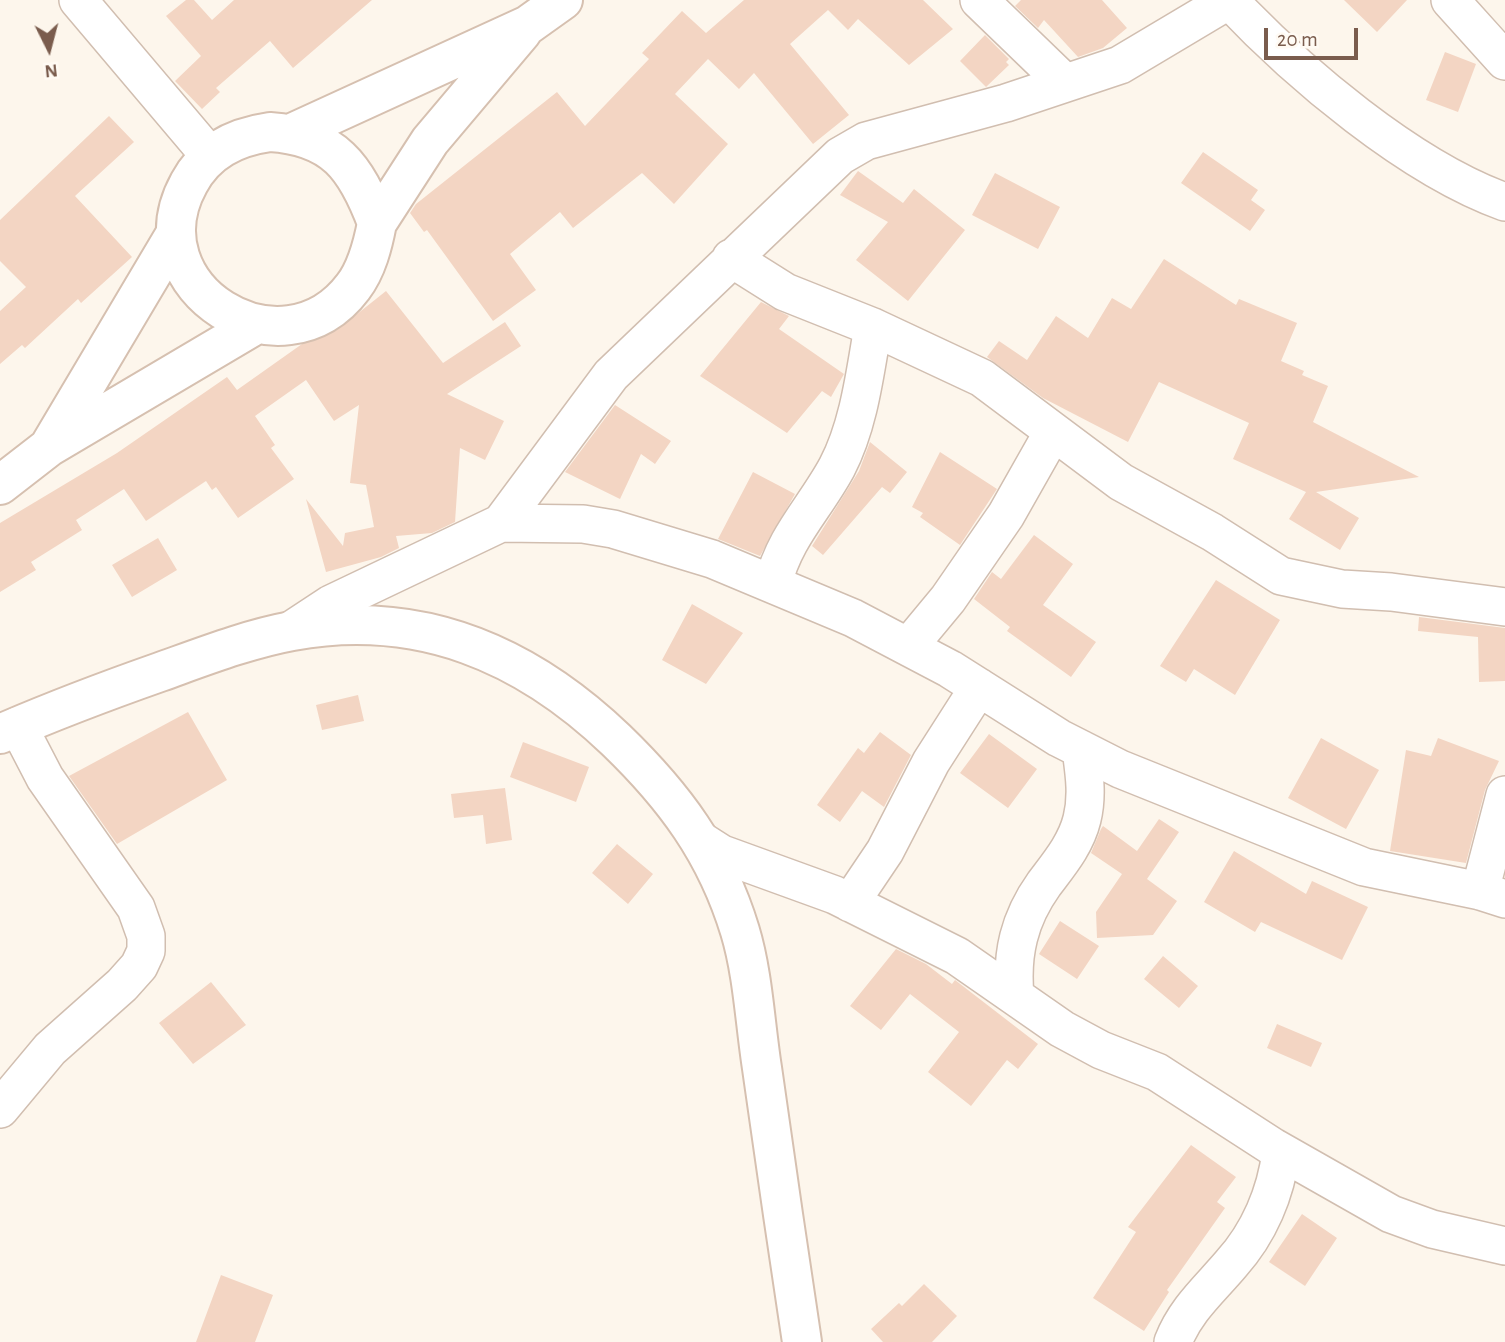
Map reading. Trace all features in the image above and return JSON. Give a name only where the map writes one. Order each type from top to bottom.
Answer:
[{"type":"main road","points":[[292,133],[528,25],[563,0]]},
{"type":"main road","points":[[377,223],[351,168],[332,150],[292,133],[249,135],[228,143],[210,156],[195,172],[184,191],[176,233],[184,265],[200,293],[216,308],[235,319],[278,327],[321,315],[354,287],[364,268],[377,223],[430,141],[528,25]]},
{"type":"main road","points":[[50,447],[176,233]]},
{"type":"main road","points":[[0,485],[50,447],[257,324]]},
{"type":"main road","points":[[9,730],[193,660],[290,631],[378,625],[425,631],[484,649],[541,678],[591,717],[641,765],[691,822],[716,866],[740,933],[802,1342]]},
{"type":"street","points":[[78,0],[210,156]]},
{"type":"street","points":[[979,0],[1065,83]]},
{"type":"street","points":[[501,523],[611,374],[840,156],[866,141],[986,109],[1120,65],[1229,0],[1294,66],[1355,113],[1435,168],[1482,194],[1505,202]]},
{"type":"street","points":[[1450,0],[1505,61]]},
{"type":"street","points":[[731,258],[785,292],[873,327],[982,379],[1121,482],[1212,532],[1265,567],[1293,580],[1342,589],[1391,592],[1505,607]]},
{"type":"street","points":[[773,584],[788,541],[837,467],[851,431],[873,327]]},
{"type":"street","points":[[909,646],[948,598],[1006,515],[1053,432]]},
{"type":"street","points":[[290,631],[331,604],[501,523],[583,524],[613,529],[712,559],[773,584],[909,646],[1081,749],[1120,769],[1364,867],[1493,895],[1505,796]]},
{"type":"street","points":[[850,903],[901,826],[931,762],[979,687]]},
{"type":"street","points":[[0,1109],[50,1049],[122,985],[139,966],[146,951],[146,936],[136,908],[9,730]]},
{"type":"street","points":[[1015,996],[1014,955],[1026,912],[1072,845],[1081,822],[1085,803],[1081,749]]},
{"type":"street","points":[[700,840],[722,854],[850,903],[957,956],[1062,1029],[1101,1050],[1157,1072],[1282,1152],[1391,1214],[1432,1229],[1505,1246]]},
{"type":"street","points":[[1173,1342],[1189,1310],[1246,1246],[1269,1205],[1282,1152]]},
{"type":"building","points":[[186,0],[194,0],[212,20],[234,0],[372,0],[293,68],[270,41],[216,88],[220,92],[202,109],[175,81],[201,56],[166,16]]},
{"type":"building","points":[[744,0],[923,0],[953,29],[909,65],[858,19],[848,30],[828,10],[790,44],[849,115],[813,144],[754,73],[739,89],[708,59],[675,94],[728,144],[674,204],[642,173],[573,228],[560,212],[510,254],[536,290],[493,321],[427,230],[424,232],[410,213],[416,204],[557,92],[585,126],[649,59],[642,53],[682,11],[706,33]]},
{"type":"building","points":[[1021,0],[1102,0],[1127,28],[1103,48],[1078,57],[1044,20],[1038,28],[1015,6]]},
{"type":"building","points":[[1344,0],[1407,0],[1377,32]]},
{"type":"building","points":[[985,35],[1009,59],[1006,62],[1009,65],[986,87],[960,61]]},
{"type":"building","points":[[1445,52],[1476,64],[1458,112],[1426,100]]},
{"type":"building","points":[[109,116],[134,142],[75,196],[132,257],[81,303],[78,299],[25,348],[22,345],[0,364],[0,311],[26,287],[0,261],[0,220]]},
{"type":"building","points":[[1203,152],[1258,190],[1251,200],[1265,210],[1250,231],[1181,183]]},
{"type":"building","points":[[858,171],[903,203],[914,189],[965,230],[908,301],[856,260],[888,222],[840,195]]},
{"type":"building","points":[[995,173],[1060,207],[1038,249],[972,215]]},
{"type":"building","points":[[1164,259],[1236,305],[1239,299],[1297,323],[1281,361],[1304,371],[1302,375],[1328,386],[1313,422],[1419,477],[1316,492],[1359,518],[1340,550],[1289,519],[1306,492],[1233,459],[1249,423],[1159,382],[1128,442],[1043,398],[987,357],[999,341],[1027,360],[1056,316],[1088,338],[1112,298],[1131,309]]},
{"type":"building","points":[[386,291],[443,363],[505,322],[521,346],[447,394],[504,421],[485,460],[460,448],[455,522],[432,533],[396,536],[399,548],[381,557],[326,572],[306,499],[343,546],[345,533],[374,527],[366,485],[350,483],[359,405],[334,421],[306,380],[255,416],[275,445],[271,448],[294,479],[238,518],[216,487],[212,490],[206,481],[146,521],[124,489],[76,520],[82,530],[31,562],[36,570],[0,592],[0,523],[117,453],[227,377],[237,390],[302,344],[337,330]]},
{"type":"building","points":[[761,302],[789,316],[779,329],[844,374],[831,397],[822,391],[787,433],[700,376]]},
{"type":"building","points":[[615,405],[671,441],[655,464],[641,454],[620,499],[565,472]]},
{"type":"building","points":[[870,442],[907,472],[890,493],[882,487],[823,555],[812,546],[859,471]]},
{"type":"building","points":[[940,452],[997,489],[960,545],[920,517],[923,513],[912,507]]},
{"type":"building","points":[[753,472],[795,494],[760,556],[718,539]]},
{"type":"building","points":[[1034,535],[1073,564],[1043,605],[1096,642],[1071,677],[1007,631],[1010,627],[974,599],[992,572],[1001,579]]},
{"type":"building","points":[[158,538],[177,570],[132,597],[112,565]]},
{"type":"building","points":[[1216,580],[1280,620],[1235,695],[1194,669],[1186,682],[1160,666]]},
{"type":"building","points":[[692,604],[743,633],[706,684],[662,660]]},
{"type":"building","points":[[1419,617],[1505,628],[1505,681],[1479,682],[1478,637],[1418,631]]},
{"type":"building","points":[[358,695],[364,721],[322,730],[316,705]]},
{"type":"building","points":[[188,712],[227,780],[117,844],[69,776]]},
{"type":"building","points":[[880,732],[911,755],[884,807],[862,791],[840,822],[817,805],[858,748],[864,753]]},
{"type":"building","points":[[989,734],[1037,769],[1008,808],[960,773]]},
{"type":"building","points":[[1321,738],[1379,770],[1346,829],[1288,798]]},
{"type":"building","points":[[1438,738],[1499,761],[1485,790],[1466,863],[1390,851],[1406,750],[1431,756]]},
{"type":"building","points":[[523,742],[589,767],[576,802],[510,777]]},
{"type":"building","points":[[505,788],[512,840],[486,844],[483,815],[454,818],[451,794]]},
{"type":"building","points":[[1159,819],[1179,832],[1147,879],[1177,901],[1153,935],[1097,938],[1096,912],[1122,874],[1091,853],[1101,829],[1103,826],[1137,851]]},
{"type":"building","points":[[617,844],[653,874],[628,904],[592,873]]},
{"type":"building","points":[[1234,851],[1306,894],[1312,881],[1368,907],[1342,960],[1261,922],[1255,932],[1204,902]]},
{"type":"building","points":[[1060,921],[1099,946],[1077,979],[1039,954]]},
{"type":"building","points":[[896,949],[926,964],[952,984],[955,980],[1038,1044],[1018,1069],[1007,1060],[971,1106],[928,1072],[959,1032],[910,994],[881,1030],[850,1006]]},
{"type":"building","points":[[1163,956],[1198,986],[1179,1008],[1144,979]]},
{"type":"building","points":[[211,982],[246,1025],[193,1064],[159,1023]]},
{"type":"building","points":[[1277,1024],[1322,1043],[1311,1067],[1267,1048]]},
{"type":"building","points":[[1191,1145],[1236,1177],[1217,1202],[1225,1208],[1167,1290],[1169,1292],[1144,1331],[1093,1298],[1136,1232],[1128,1227]]},
{"type":"building","points":[[1302,1214],[1337,1238],[1305,1286],[1269,1262]]},
{"type":"building","points":[[221,1275],[273,1295],[255,1342],[196,1342]]},
{"type":"building","points":[[924,1284],[957,1316],[932,1342],[883,1342],[871,1329],[899,1303],[902,1306]]}]
